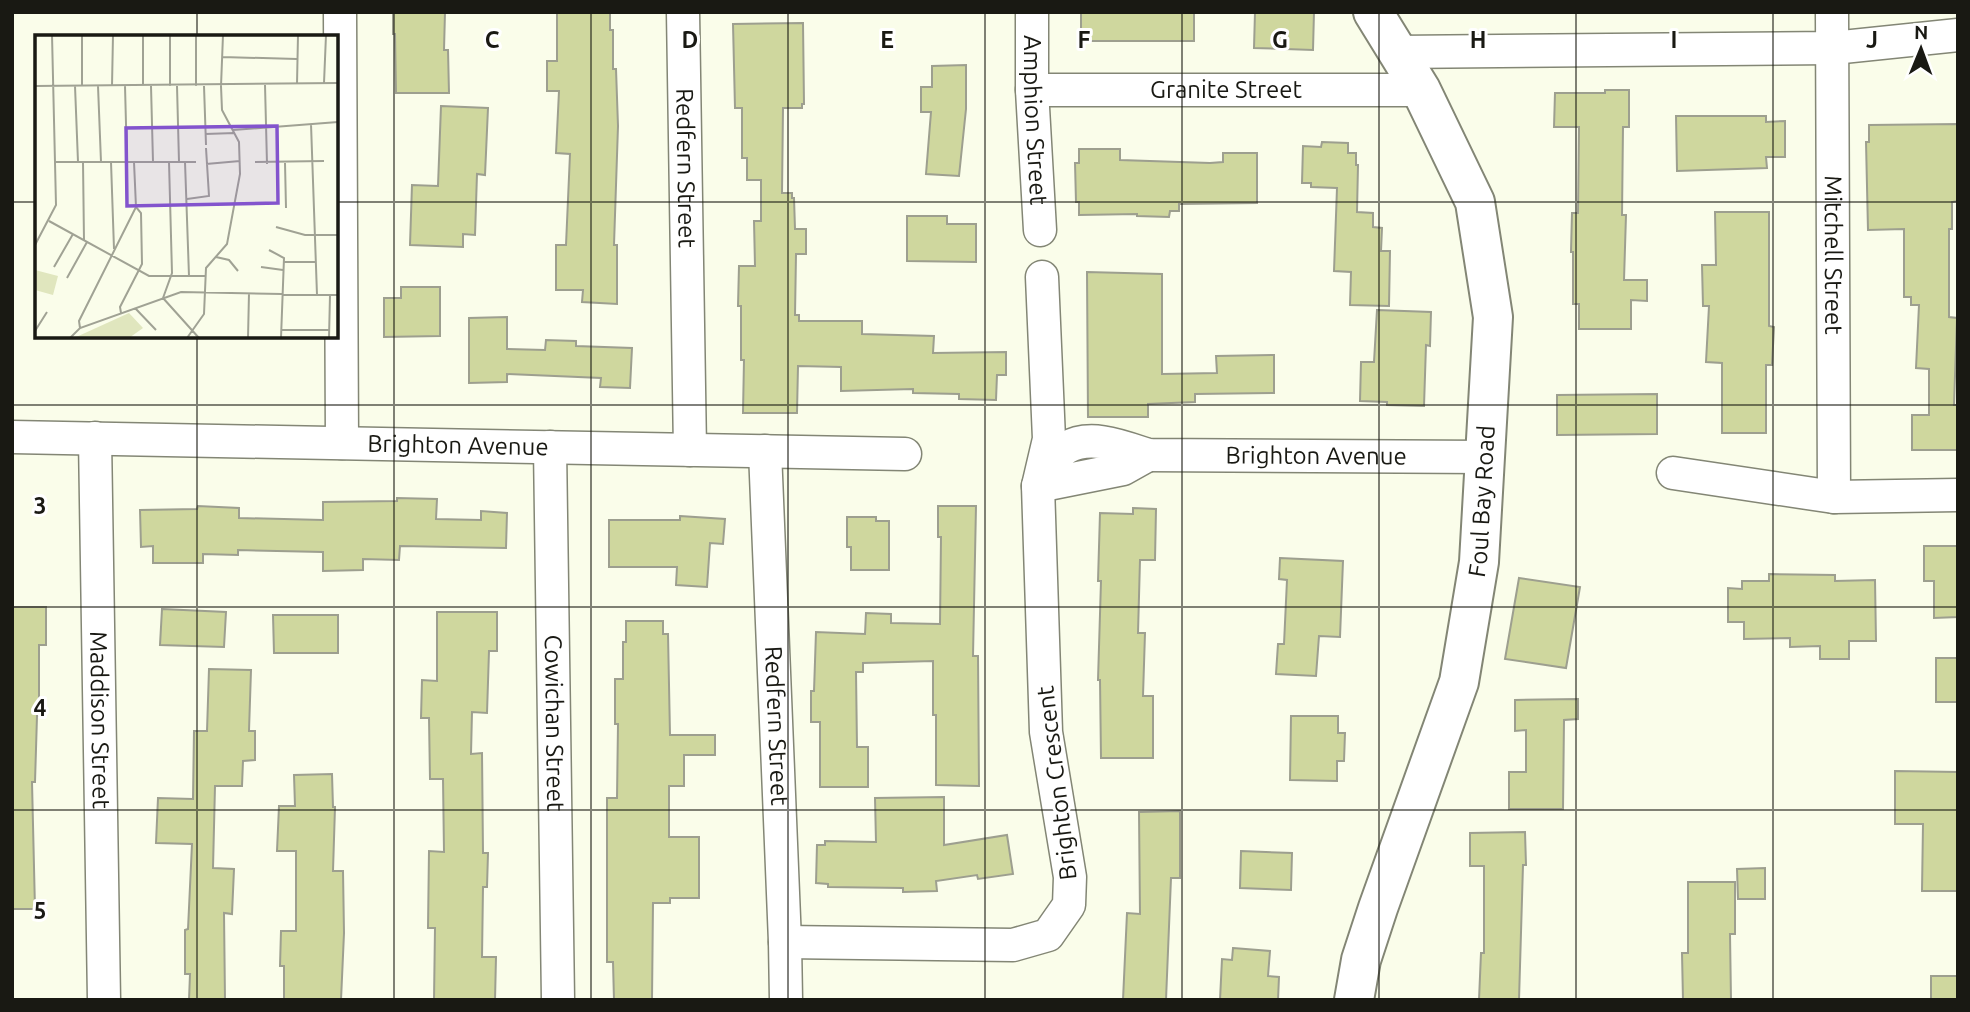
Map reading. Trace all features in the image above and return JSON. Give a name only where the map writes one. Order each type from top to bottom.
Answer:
[{"type":"street","points":[[340,12],[342,443]]},
{"type":"street","name":"Redfern Street","points":[[683,12],[690,450]]},
{"type":"street","name":"Amphion Street","points":[[1032,12],[1032,90],[1040,230]]},
{"type":"street","name":"Foul Bay Road","points":[[1354,1000],[1361,960],[1378,908],[1460,682],[1479,562],[1493,317],[1475,202],[1421,90],[1373,12]]},
{"type":"street","name":"Mitchell Street","points":[[1832,12],[1835,497]]},
{"type":"street","points":[[1397,52],[1833,48],[1958,36]]},
{"type":"street","name":"Granite Street","points":[[1032,90],[1421,90]]},
{"type":"street","points":[[1038,486],[1049,439],[1042,277]]},
{"type":"street","name":"Brighton Avenue","points":[[12,437],[905,454]]},
{"type":"street","name":"Maddison Street","points":[[95,438],[104,1000]]},
{"type":"street","name":"Cowichan Street","points":[[550,447],[558,1000]]},
{"type":"street","name":"Redfern Street","points":[[765,451],[786,1000]]},
{"type":"street","name":"Brighton Avenue","points":[[1038,486],[1123,469],[1148,455],[1486,457]]},
{"type":"street","points":[[1673,473],[1835,497],[1958,495]]},
{"type":"street","name":"Brighton Crescent","points":[[785,942],[1013,945],[1048,935],[1069,905],[1070,877],[1046,732],[1038,486]]},
{"type":"building","points":[[393,12],[445,12],[444,50],[448,50],[449,93],[396,93]]},
{"type":"building","points":[[557,12],[610,12],[618,126],[614,245],[617,245],[617,304],[582,302],[583,290],[556,290],[556,245],[566,245],[570,154],[556,153],[559,91],[547,91],[547,61],[557,61]]},
{"type":"building","points":[[1081,12],[1194,12],[1194,41],[1081,41]]},
{"type":"building","points":[[1255,12],[1314,12],[1313,50],[1254,48]]},
{"type":"building","points":[[803,23],[804,104],[802,108],[783,108],[782,193],[792,193],[794,198],[795,229],[806,229],[806,254],[796,254],[795,315],[799,315],[799,321],[862,321],[862,334],[934,336],[933,353],[1006,352],[1006,375],[997,375],[996,400],[959,399],[959,394],[913,393],[913,389],[841,391],[841,367],[798,366],[797,413],[743,413],[744,360],[741,360],[741,306],[738,306],[739,266],[755,266],[754,221],[761,221],[761,180],[747,180],[747,158],[742,158],[742,108],[735,108],[733,24]]},
{"type":"building","points":[[966,65],[966,109],[959,176],[926,174],[931,112],[921,112],[921,87],[932,87],[932,66]]},
{"type":"building","points":[[1605,90],[1629,90],[1629,127],[1623,127],[1622,215],[1626,215],[1624,280],[1647,280],[1647,301],[1631,300],[1631,329],[1579,329],[1579,304],[1573,304],[1571,252],[1572,213],[1578,213],[1579,127],[1554,127],[1555,93],[1605,93]]},
{"type":"building","points":[[441,106],[488,108],[485,175],[477,174],[475,235],[463,234],[463,247],[410,245],[412,185],[438,186]]},
{"type":"building","points":[[1676,116],[1766,116],[1766,122],[1785,121],[1785,157],[1766,157],[1767,168],[1677,171]]},
{"type":"building","points":[[1958,124],[1958,201],[1952,202],[1952,229],[1949,229],[1949,317],[1957,318],[1954,405],[1958,405],[1958,450],[1912,450],[1912,415],[1929,415],[1929,369],[1916,368],[1919,305],[1911,305],[1911,297],[1904,297],[1904,229],[1868,230],[1866,142],[1869,142],[1869,125]]},
{"type":"building","points":[[1322,142],[1348,143],[1348,153],[1356,153],[1357,212],[1373,213],[1373,227],[1382,228],[1381,251],[1390,251],[1389,306],[1350,305],[1351,272],[1334,271],[1337,188],[1311,187],[1311,183],[1302,183],[1303,146],[1321,147]]},
{"type":"building","points":[[1079,149],[1120,149],[1120,160],[1210,163],[1223,162],[1223,153],[1257,153],[1257,203],[1179,204],[1179,211],[1170,211],[1169,217],[1137,214],[1079,215],[1075,163],[1079,163]]},
{"type":"building","points":[[1715,212],[1769,212],[1769,326],[1774,327],[1772,365],[1766,365],[1766,433],[1722,433],[1722,363],[1706,362],[1709,306],[1703,306],[1702,265],[1716,265]]},
{"type":"building","points":[[907,216],[947,216],[947,224],[976,224],[976,262],[907,261]]},
{"type":"building","points":[[1087,272],[1162,274],[1162,374],[1217,373],[1216,356],[1274,355],[1274,393],[1195,394],[1195,402],[1148,404],[1148,417],[1088,417]]},
{"type":"building","points":[[401,287],[440,287],[440,336],[384,337],[384,298],[401,298]]},
{"type":"building","points":[[1377,310],[1431,312],[1430,346],[1426,345],[1424,406],[1360,401],[1361,362],[1374,362]]},
{"type":"building","points":[[507,317],[507,349],[545,350],[546,340],[576,341],[576,346],[632,348],[630,388],[600,387],[601,378],[507,374],[507,382],[469,383],[469,318]]},
{"type":"building","points":[[1657,394],[1657,434],[1557,435],[1557,395]]},
{"type":"building","points":[[397,498],[437,499],[436,519],[481,520],[481,511],[507,513],[506,548],[400,546],[399,560],[363,559],[363,570],[323,571],[323,552],[238,550],[238,555],[203,554],[203,563],[153,563],[153,546],[141,547],[140,510],[197,509],[198,506],[239,508],[239,518],[323,520],[323,502],[397,501]]},
{"type":"building","points":[[938,506],[976,506],[973,656],[978,656],[979,786],[936,785],[933,661],[863,663],[863,672],[856,672],[857,747],[868,747],[868,787],[820,787],[820,722],[811,722],[816,632],[865,634],[866,613],[891,614],[891,623],[940,624],[941,537],[938,537]]},
{"type":"building","points":[[1133,508],[1156,509],[1155,560],[1140,560],[1138,633],[1145,633],[1143,696],[1153,696],[1153,758],[1101,758],[1098,680],[1100,513],[1133,514]]},
{"type":"building","points":[[680,516],[725,519],[723,544],[710,543],[707,587],[676,585],[677,567],[609,567],[609,520],[680,520]]},
{"type":"building","points":[[847,517],[876,517],[876,521],[889,521],[889,570],[851,570],[851,547],[847,547]]},
{"type":"building","points":[[1924,546],[1958,546],[1958,617],[1934,618],[1934,581],[1924,581]]},
{"type":"building","points":[[1280,558],[1343,561],[1340,637],[1319,636],[1316,676],[1276,674],[1278,644],[1284,644],[1287,580],[1279,579]]},
{"type":"building","points":[[1769,574],[1835,575],[1835,581],[1875,580],[1876,641],[1849,641],[1849,659],[1820,659],[1820,646],[1790,647],[1790,638],[1744,639],[1744,622],[1728,622],[1728,588],[1742,589],[1742,581],[1769,581]]},
{"type":"building","points":[[1519,578],[1580,587],[1566,668],[1505,659]]},
{"type":"building","points":[[12,607],[46,607],[46,645],[39,645],[39,716],[35,782],[32,782],[35,909],[12,909]]},
{"type":"building","points":[[162,609],[226,612],[224,647],[160,645]]},
{"type":"building","points":[[437,612],[497,612],[497,651],[489,651],[487,713],[472,712],[471,754],[482,753],[483,853],[488,853],[487,887],[483,887],[482,957],[496,957],[495,1000],[434,1000],[435,928],[428,928],[429,851],[444,852],[443,779],[430,779],[429,718],[421,718],[422,680],[437,681]]},
{"type":"building","points":[[273,615],[338,615],[338,653],[274,653]]},
{"type":"building","points":[[626,621],[663,621],[663,634],[668,634],[670,735],[715,735],[715,755],[684,755],[684,786],[669,786],[669,837],[699,837],[699,898],[670,898],[670,903],[653,903],[652,1000],[614,1000],[613,962],[607,962],[607,798],[617,798],[618,724],[615,724],[615,679],[623,679]]},
{"type":"building","points":[[1936,658],[1958,658],[1958,702],[1936,702]]},
{"type":"building","points":[[209,669],[251,670],[249,731],[255,731],[255,760],[243,761],[242,786],[215,786],[213,868],[234,869],[232,914],[224,913],[225,1000],[189,1000],[190,974],[185,974],[185,930],[188,929],[192,844],[156,843],[158,798],[193,799],[194,731],[207,731]]},
{"type":"building","points":[[1578,699],[1578,719],[1564,720],[1563,809],[1509,809],[1509,772],[1526,772],[1526,730],[1515,731],[1515,700]]},
{"type":"building","points":[[1291,716],[1338,716],[1338,733],[1345,733],[1344,761],[1337,761],[1337,781],[1290,780]]},
{"type":"building","points":[[1895,771],[1958,772],[1958,891],[1922,891],[1923,824],[1895,824]]},
{"type":"building","points":[[332,774],[335,807],[333,871],[343,871],[341,1000],[284,1000],[284,966],[280,966],[281,931],[296,931],[296,851],[277,851],[279,806],[295,806],[294,775]]},
{"type":"building","points":[[944,797],[944,845],[1007,835],[1013,874],[978,879],[977,875],[936,881],[937,891],[903,892],[903,888],[828,887],[828,884],[816,883],[817,845],[825,845],[825,841],[876,842],[875,798]]},
{"type":"building","points":[[1180,811],[1180,878],[1171,878],[1166,1000],[1123,1000],[1127,913],[1140,914],[1139,812]]},
{"type":"building","points":[[1525,832],[1526,865],[1523,865],[1519,1000],[1479,1000],[1481,953],[1484,953],[1484,866],[1470,866],[1470,833]]},
{"type":"building","points":[[1241,851],[1292,853],[1291,890],[1240,888]]},
{"type":"building","points":[[1765,868],[1765,899],[1738,899],[1737,869]]},
{"type":"building","points":[[1688,882],[1735,882],[1735,934],[1730,934],[1731,1000],[1683,1000],[1682,953],[1688,953]]},
{"type":"building","points":[[1233,948],[1270,951],[1268,976],[1279,977],[1278,1000],[1220,1000],[1222,959],[1232,960]]},
{"type":"building","points":[[1931,976],[1958,976],[1958,1000],[1931,1000]]}]
